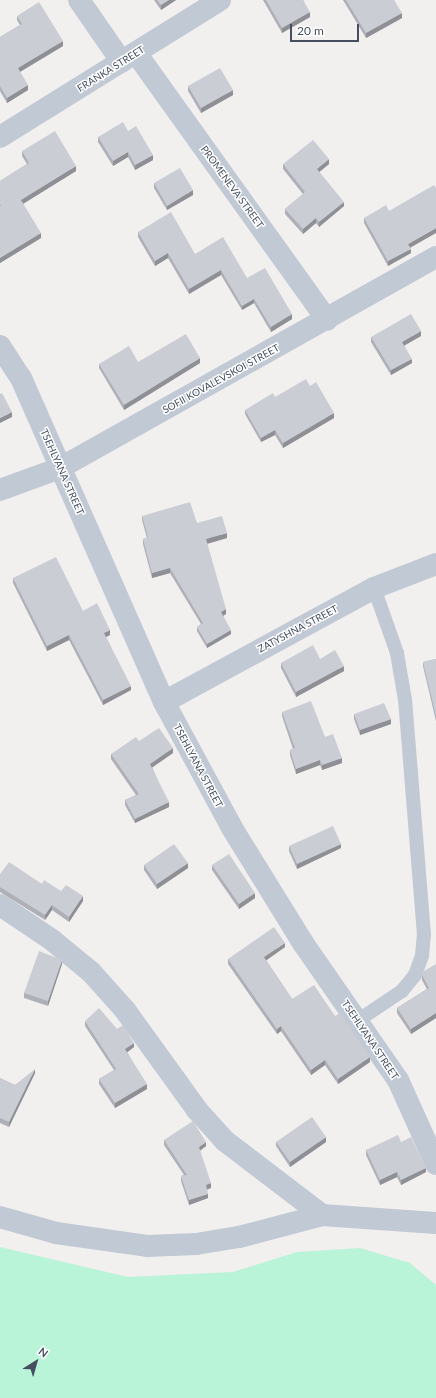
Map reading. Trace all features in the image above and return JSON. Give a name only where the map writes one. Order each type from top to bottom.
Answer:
[{"type":"street","name":"PROMENEVA STREET","points":[[79,0],[129,58],[327,320]]},
{"type":"street","name":"FRANKA STREET","points":[[0,136],[129,58],[220,0]]},
{"type":"street","name":"SOFII KOVALEVSKOI STREET","points":[[0,490],[60,468],[327,320],[436,257]]},
{"type":"street","name":"TSEHLYANA STREET","points":[[0,346],[21,378],[164,702],[232,828],[303,943],[398,1080],[436,1164]]},
{"type":"street","name":"ZATYSHNA STREET","points":[[164,702],[374,588],[436,564]]},
{"type":"street","points":[[0,906],[52,940],[91,972],[125,1010],[197,1110],[224,1141],[322,1215]]},
{"type":"street","points":[[0,1217],[56,1232],[147,1246],[196,1244],[239,1237],[322,1215],[436,1223]]},
{"type":"lane","points":[[357,1022],[402,991],[415,975],[422,956],[424,935],[405,700],[397,653],[374,588]]},
{"type":"green space","points":[[0,1247],[128,1277],[233,1272],[297,1252],[360,1248],[410,1263],[436,1285],[436,1398],[0,1398]]},
{"type":"building","points":[[157,0],[169,0],[161,5]]},
{"type":"building","points":[[266,0],[303,0],[310,12],[282,28]]},
{"type":"building","points":[[346,0],[394,0],[402,13],[366,33]]},
{"type":"building","points":[[39,2],[63,41],[18,68],[28,85],[7,98],[0,86],[0,37],[22,24],[17,16]]},
{"type":"building","points":[[220,68],[233,90],[201,108],[188,86]]},
{"type":"building","points":[[123,122],[128,131],[136,126],[153,155],[135,165],[128,152],[113,161],[98,137]]},
{"type":"building","points":[[55,131],[76,166],[21,200],[41,233],[0,258],[0,181],[29,163],[22,151]]},
{"type":"building","points":[[313,140],[329,159],[317,169],[344,202],[319,222],[316,218],[303,229],[285,209],[305,192],[283,164]]},
{"type":"building","points":[[180,168],[193,190],[167,206],[154,183]]},
{"type":"building","points":[[434,185],[436,188],[436,228],[408,244],[411,249],[388,261],[364,218],[386,205],[389,211]]},
{"type":"building","points":[[171,212],[195,254],[223,237],[247,278],[265,268],[292,314],[271,327],[254,299],[242,306],[221,270],[189,289],[168,253],[155,261],[138,232]]},
{"type":"building","points":[[411,314],[421,331],[402,342],[412,359],[391,370],[371,337]]},
{"type":"building","points":[[186,334],[200,358],[124,405],[99,364],[129,346],[138,362]]},
{"type":"building","points":[[306,379],[310,386],[316,382],[334,413],[283,443],[275,430],[261,438],[245,410],[273,393],[275,397]]},
{"type":"building","points":[[2,393],[12,412],[0,418],[0,394]]},
{"type":"building","points":[[190,502],[197,523],[222,516],[227,533],[206,539],[226,609],[221,612],[231,630],[207,644],[197,627],[203,623],[170,568],[152,573],[143,539],[148,537],[142,516]]},
{"type":"building","points":[[56,557],[83,611],[97,603],[110,630],[104,633],[131,686],[103,700],[69,635],[47,646],[13,578]]},
{"type":"building","points":[[313,645],[320,659],[335,650],[344,666],[296,692],[281,663]]},
{"type":"building","points":[[436,659],[436,716],[423,662]]},
{"type":"building","points":[[311,701],[325,737],[333,734],[342,758],[322,765],[320,760],[296,769],[290,750],[295,748],[282,712]]},
{"type":"building","points":[[384,703],[391,719],[360,730],[354,714]]},
{"type":"building","points":[[159,728],[173,748],[150,764],[169,802],[135,819],[125,800],[139,794],[111,754],[136,737],[139,741]]},
{"type":"building","points":[[333,826],[341,844],[297,864],[289,846]]},
{"type":"building","points":[[174,844],[188,863],[157,884],[144,865]]},
{"type":"building","points":[[229,854],[255,893],[239,904],[212,865]]},
{"type":"building","points":[[9,862],[42,884],[44,880],[61,891],[66,885],[83,896],[69,917],[52,905],[45,915],[0,887],[0,874]]},
{"type":"building","points":[[274,927],[285,943],[264,957],[292,999],[314,985],[335,1016],[340,1013],[370,1057],[338,1079],[325,1060],[311,1070],[281,1026],[277,1029],[228,959]]},
{"type":"building","points":[[39,951],[62,960],[48,1001],[24,993]]},
{"type":"building","points":[[436,964],[436,1013],[411,1029],[397,1008],[429,988],[422,975],[424,971]]},
{"type":"building","points":[[99,1008],[117,1029],[123,1025],[134,1043],[125,1049],[147,1084],[115,1103],[99,1079],[116,1069],[85,1021]]},
{"type":"building","points":[[35,1069],[9,1122],[0,1118],[0,1078],[15,1085]]},
{"type":"building","points":[[312,1117],[326,1137],[290,1162],[276,1142]]},
{"type":"building","points":[[193,1121],[206,1142],[199,1147],[211,1183],[206,1185],[208,1194],[189,1200],[181,1176],[187,1175],[164,1140]]},
{"type":"building","points":[[398,1135],[401,1142],[411,1137],[426,1168],[401,1180],[397,1172],[380,1180],[366,1150]]}]
